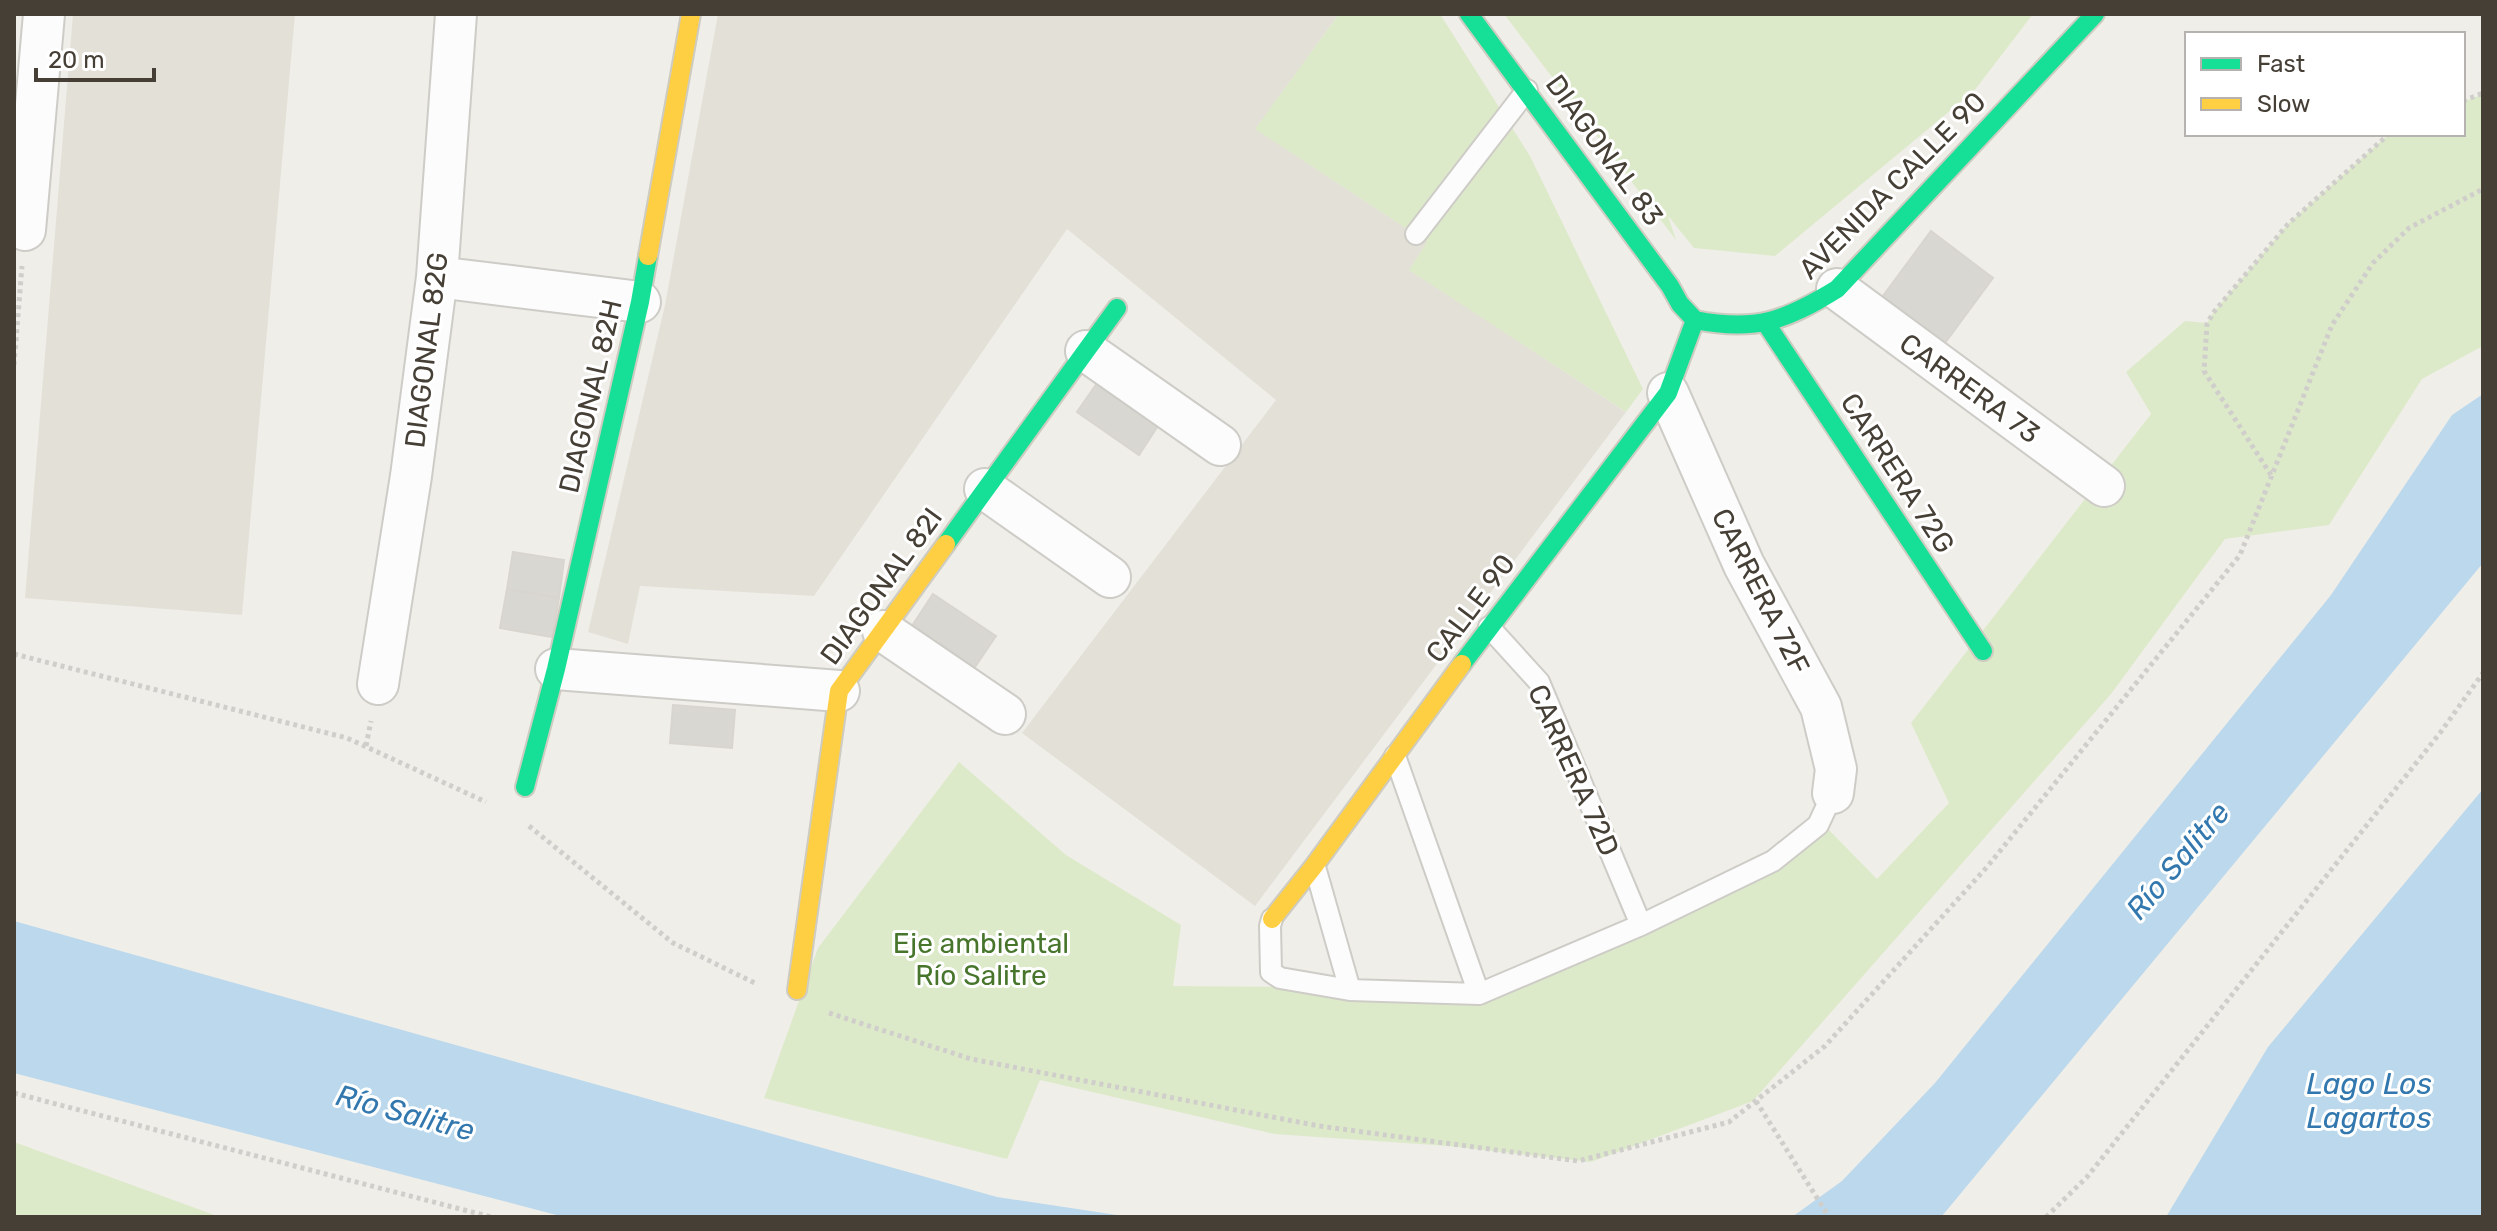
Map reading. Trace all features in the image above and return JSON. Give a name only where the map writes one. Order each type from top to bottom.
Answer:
[{"type":"street","points":[[25,230],[44,14]]},
{"type":"street","name":"DIAGONAL 82G","points":[[378,684],[411,476],[437,277],[456,14]]},
{"type":"street","name":"DIAGONAL 82H","points":[[525,787],[556,669],[640,302],[691,14]]},
{"type":"street","name":"DIAGONAL 83","points":[[1469,14],[1670,286],[1680,304],[1695,320]]},
{"type":"street","name":"AVENIDA CALLE 90","points":[[1695,320],[1726,327],[1767,325],[1796,315],[1837,289],[2095,14]]},
{"type":"street","points":[[437,277],[640,302]]},
{"type":"street","name":"CARRERA 73","points":[[1837,289],[2104,486]]},
{"type":"street","name":"DIAGONAL 82I","points":[[797,990],[839,691],[1117,308]]},
{"type":"street","name":"CALLE 90","points":[[1272,919],[1668,393],[1695,320]]},
{"type":"street","name":"CARRERA 72G","points":[[1767,325],[1983,651]]},
{"type":"street","points":[[1086,351],[1220,445]]},
{"type":"street","name":"CARRERA 72F","points":[[1668,393],[1744,565],[1821,707],[1836,769],[1833,793]]},
{"type":"street","points":[[985,489],[1110,577]]},
{"type":"street","points":[[883,631],[1005,714]]},
{"type":"street","points":[[556,669],[839,691]]},
{"type":"lane","points":[[1416,234],[1527,90]]},
{"type":"lane","name":"CARRERA 72D","points":[[1489,627],[1539,682],[1641,925]]},
{"type":"lane","points":[[1395,756],[1479,994]]},
{"type":"lane","points":[[1272,919],[1271,972],[1274,976],[1350,990],[1479,994],[1641,925],[1773,861],[1818,825],[1833,793]]},
{"type":"lane","points":[[1314,866],[1350,990]]},
{"type":"path","points":[[2271,476],[2204,371],[2207,324],[2288,224],[2387,136]]},
{"type":"path","points":[[14,365],[25,230]]},
{"type":"path","points":[[2046,1217],[2097,1165],[2440,733],[2483,673]]},
{"type":"path","points":[[14,1093],[491,1217]]},
{"type":"path","points":[[1756,1101],[1829,1217]]},
{"type":"shaded area","points":[[73,14],[295,14],[242,615],[25,598]]},
{"type":"shaded area","points":[[718,14],[1339,14],[1256,129],[1428,242],[1410,270],[1626,412],[1255,906],[1022,733],[1276,400],[1067,229],[814,596],[640,586],[628,644],[588,632],[665,305]]},
{"type":"green space","points":[[1339,14],[1440,14],[1530,156],[1643,389],[1626,412],[1409,270],[1427,242],[1255,129]]},
{"type":"green space","points":[[1504,14],[2033,14],[1974,91],[1775,256],[1694,248],[1668,216],[1676,240]]},
{"type":"green space","name":"Eje ambiental Río Salitre","points":[[2483,94],[2483,346],[2422,379],[2329,525],[2225,539],[2111,694],[1753,1101],[1591,1162],[1448,1146],[1274,1134],[1040,1080],[1007,1159],[764,1098],[818,948],[959,762],[1066,855],[1181,925],[1173,986],[1293,987],[1472,1005],[1703,904],[1828,829],[1877,879],[1949,803],[1911,723],[2151,414],[2126,372],[2185,321],[2207,323],[2288,224],[2387,136],[2465,136],[2465,101]]},
{"type":"green space","points":[[14,1142],[220,1217],[14,1217]]},
{"type":"water","name":"Río Salitre","points":[[2483,394],[2483,563],[1947,1210],[1941,1217],[1792,1217],[1842,1181],[1935,1083],[2331,595],[2452,415]]},
{"type":"water","name":"Lago Los Lagartos","points":[[2483,789],[2483,1217],[2166,1217],[2268,1047]]},
{"type":"water","name":"Río Salitre","points":[[14,921],[997,1197],[1130,1217],[564,1217],[14,1073]]},
{"type":"building","points":[[1931,231],[1993,278],[1939,351],[1877,304]]},
{"type":"building","points":[[1102,376],[1163,418],[1139,455],[1077,412]]},
{"type":"building","points":[[513,552],[564,560],[559,598],[507,589]]},
{"type":"building","points":[[507,589],[559,598],[552,637],[500,628]]},
{"type":"building","points":[[933,594],[996,636],[971,673],[908,632]]},
{"type":"building","points":[[673,705],[735,710],[732,748],[670,743]]},
{"type":"traffic: fast","points":[[1469,14],[1670,286],[1680,304],[1695,320]]},
{"type":"traffic: fast","points":[[1695,320],[1736,325],[1769,321],[1801,309],[1837,289],[2095,14]]},
{"type":"traffic: fast","points":[[525,787],[556,669],[648,256]]},
{"type":"traffic: fast","points":[[946,544],[1117,308]]},
{"type":"traffic: fast","points":[[1462,664],[1668,393],[1695,320]]},
{"type":"traffic: fast","points":[[1767,325],[1983,651]]},
{"type":"traffic: slow","points":[[648,256],[691,14]]},
{"type":"traffic: slow","points":[[797,990],[839,691],[946,544]]},
{"type":"traffic: slow","points":[[1272,919],[1462,664]]}]
